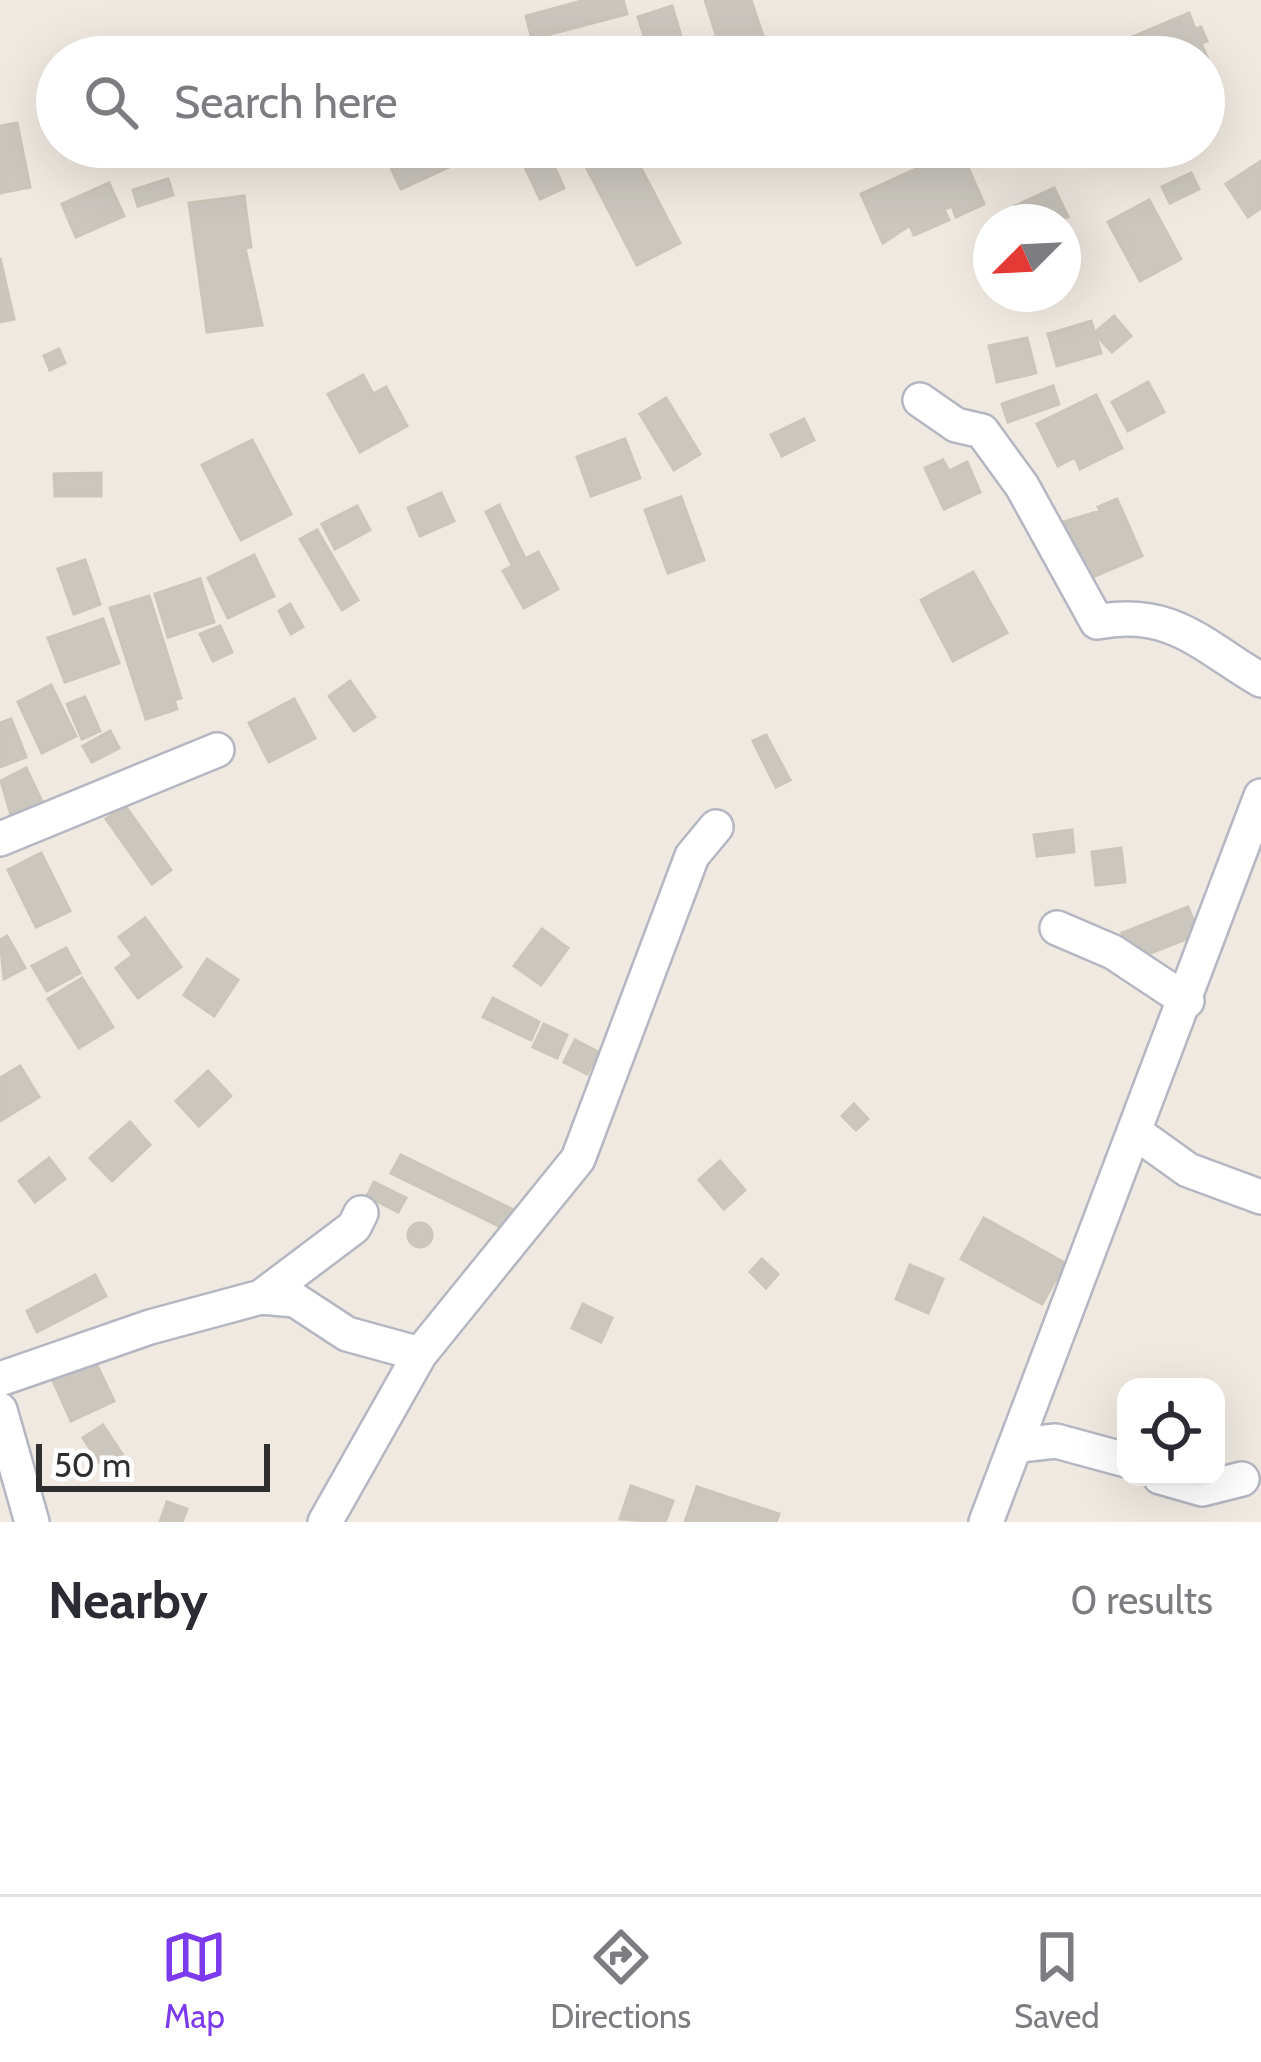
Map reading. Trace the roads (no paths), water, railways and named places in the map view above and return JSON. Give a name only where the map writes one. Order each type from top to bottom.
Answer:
[{"type":"street","points":[[920,400],[956,424],[982,431],[1022,487],[1097,622],[1145,617],[1182,628],[1261,680]]},
{"type":"street","points":[[0,839],[217,750]]},
{"type":"street","points":[[986,1522],[1020,1445],[1261,796]]},
{"type":"street","points":[[325,1522],[420,1354],[578,1159],[692,856],[716,827]]},
{"type":"street","points":[[1057,928],[1113,952],[1187,1001]]},
{"type":"street","points":[[1135,1132],[1188,1170],[1261,1197]]},
{"type":"street","points":[[261,1297],[354,1226],[361,1213]]},
{"type":"street","points":[[0,1379],[150,1327],[261,1297],[295,1300],[347,1334],[420,1354]]},
{"type":"street","points":[[0,1410],[32,1522]]},
{"type":"street","points":[[1020,1445],[1057,1441],[1117,1458]]},
{"type":"street","points":[[1225,1483],[1242,1479]]}]
